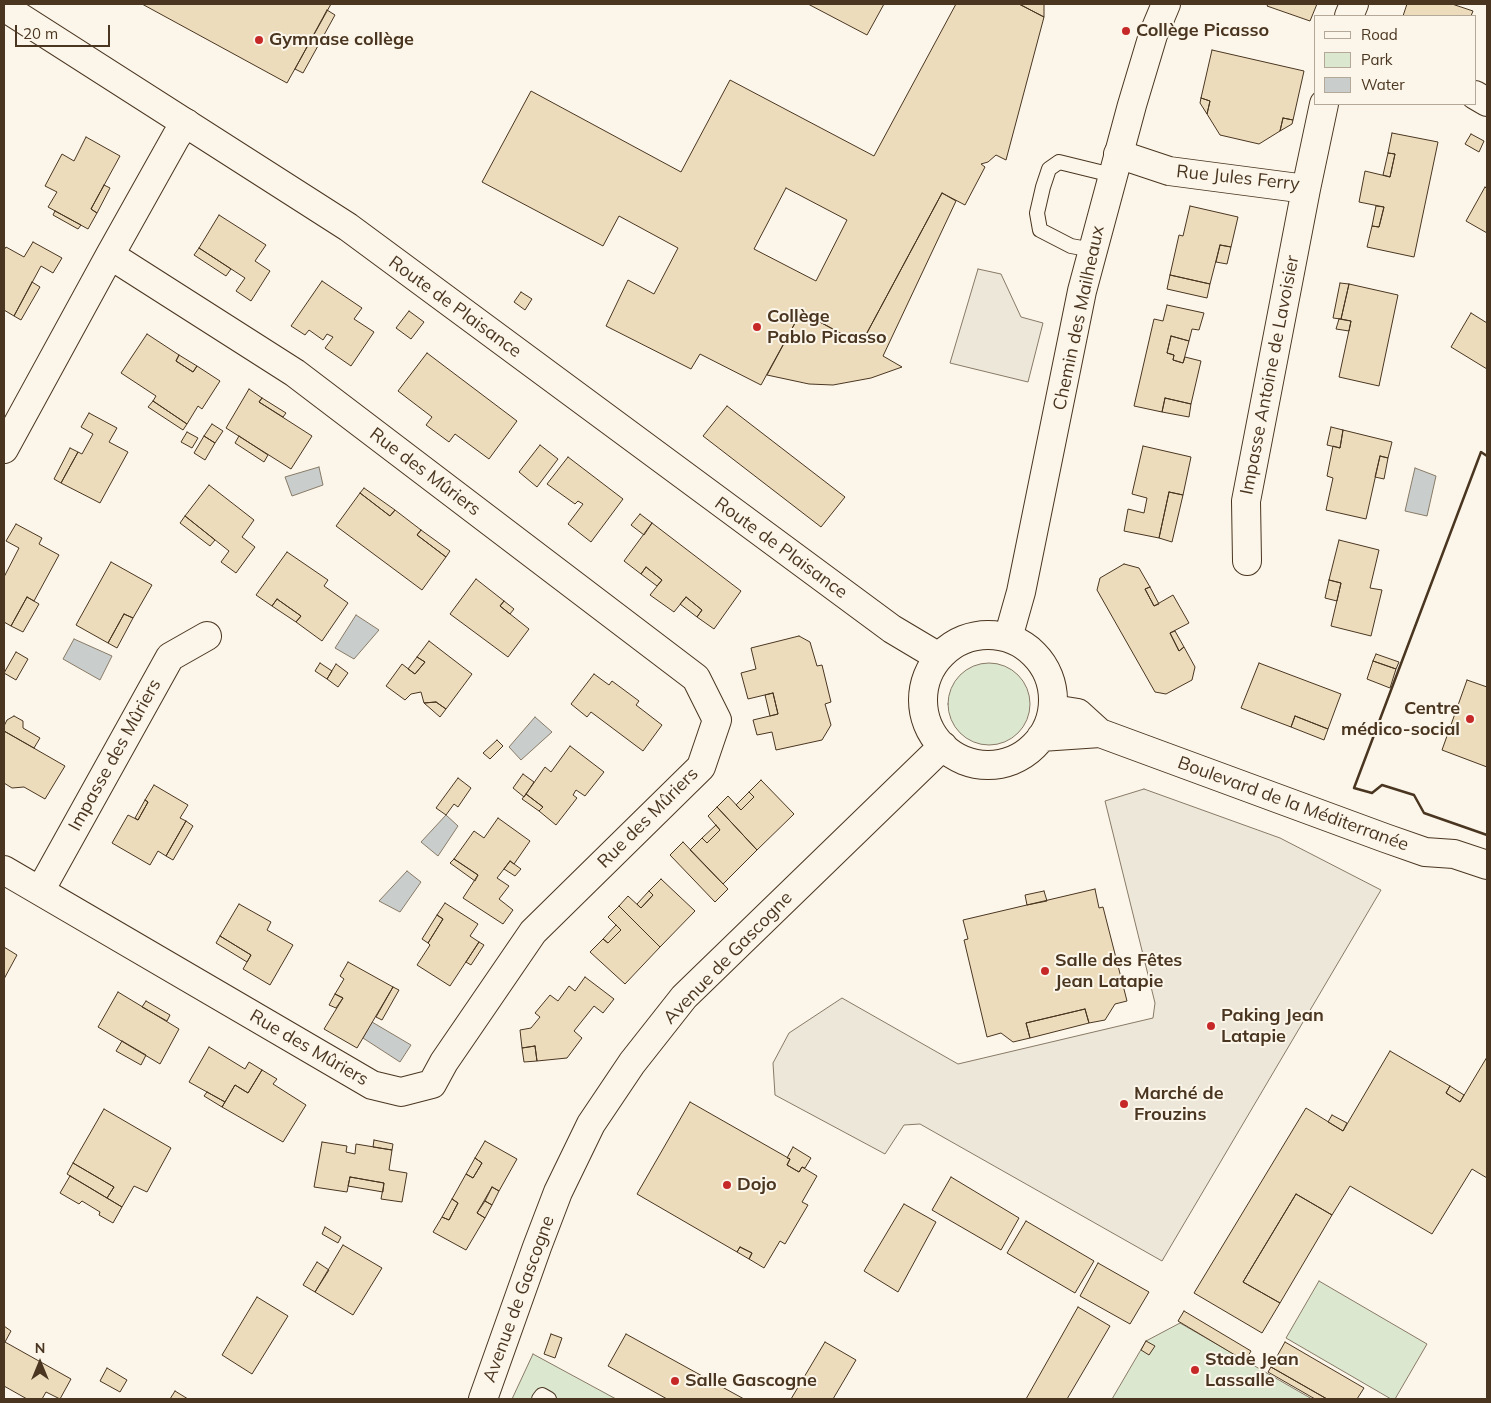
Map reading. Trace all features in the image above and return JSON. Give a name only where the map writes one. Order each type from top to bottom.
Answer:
[{"type":"street","name":"Chemin des Mailheaux","points":[[1008,638],[1021,592],[1082,291],[1115,164],[1154,35],[1166,4]]},
{"type":"street","name":"Route de Plaisance","points":[[4,7],[348,227],[892,629],[939,657]]},
{"type":"street","points":[[1476,96],[1487,102]]},
{"type":"street","name":"Rue Jules Ferry","points":[[1115,164],[1306,190],[1324,105]]},
{"type":"street","points":[[4,449],[110,254],[186,123]]},
{"type":"street","name":"Impasse Antoine de Lavoisier","points":[[1248,561],[1246,501],[1306,190]]},
{"type":"street","name":"Rue des Mûriers","points":[[4,870],[372,1085],[401,1092],[432,1084],[444,1062],[533,932],[701,767],[717,720],[696,678],[295,373],[110,254]]},
{"type":"street","name":"Route de Plaisance","points":[[892,629],[924,690]]},
{"type":"street","points":[[993,635],[1008,638],[1030,650],[1043,665],[1051,683],[1053,709],[1041,737],[1027,752],[999,764],[969,762],[950,752],[935,736],[925,714],[924,690],[932,667],[950,647],[970,638],[993,635]]},
{"type":"street","name":"Impasse des Mûriers","points":[[40,891],[170,657],[207,636]]},
{"type":"street","name":"Boulevard de la Méditerranée","points":[[1053,709],[1078,713],[1100,733],[1425,852],[1454,854],[1487,865]]},
{"type":"street","name":"Boulevard de la Méditerranée","points":[[1041,737],[1100,733]]},
{"type":"street","name":"Avenue de Gascogne","points":[[483,1399],[558,1192],[591,1124],[632,1063],[684,997],[943,746]]},
{"type":"lane","points":[[1093,250],[1071,246],[1040,230],[1037,213],[1043,187],[1049,169],[1059,162],[1115,164]]},
{"type":"lane","points":[[540,1399],[542,1395],[549,1399]]},
{"type":"green space","points":[[989,663],[1005,667],[1018,675],[1026,688],[1030,704],[1026,720],[1018,733],[1005,741],[989,745],[973,741],[960,733],[952,720],[948,704],[952,688],[960,675],[973,667]]},
{"type":"green space","points":[[1319,1281],[1427,1344],[1395,1399],[1391,1399],[1286,1338]]},
{"type":"green space","name":"Stade Jean Lassalle","points":[[1180,1323],[1312,1399],[1112,1399],[1146,1341]]},
{"type":"green space","points":[[533,1354],[616,1399],[512,1399]]},
{"type":"shaded area","points":[[978,269],[1001,274],[1021,317],[1043,323],[1028,382],[950,363]]},
{"type":"shaded area","name":"Paking Jean Latapie","points":[[1144,789],[1280,838],[1381,890],[1162,1261],[920,1124],[904,1125],[885,1154],[775,1095],[773,1063],[789,1033],[842,998],[958,1064],[1153,1018],[1155,1003],[1105,801]]},
{"type":"water","points":[[319,467],[323,485],[292,496],[285,477]]},
{"type":"water","points":[[1415,468],[1436,476],[1427,516],[1405,511]]},
{"type":"water","points":[[356,615],[379,630],[354,659],[335,648]]},
{"type":"water","points":[[74,639],[112,656],[100,680],[63,659]]},
{"type":"water","points":[[535,717],[552,732],[521,760],[509,747]]},
{"type":"water","points":[[446,815],[458,826],[438,856],[421,842]]},
{"type":"water","points":[[407,871],[421,882],[400,912],[379,901]]},
{"type":"water","points":[[372,1022],[411,1045],[400,1062],[363,1038]]},
{"type":"building","name":"Gymnase collège","points":[[142,4],[331,4],[287,83]]},
{"type":"building","points":[[808,4],[884,4],[867,35]]},
{"type":"building","points":[[956,4],[1019,4],[1044,17],[1006,160],[996,155],[988,162],[981,164],[985,167],[965,205],[942,193],[861,344],[801,312],[761,385],[700,354],[691,369],[606,326],[628,280],[654,294],[678,248],[619,216],[603,246],[482,182],[531,91],[681,172],[730,80],[874,156]],"holes":[[[786,188],[847,220],[816,281],[754,249]]]},
{"type":"building","points":[[1019,4],[1044,4],[1044,17]]},
{"type":"building","points":[[1268,4],[1317,4],[1310,21],[1267,6]]},
{"type":"building","points":[[1407,4],[1452,4],[1473,11],[1471,15],[1403,15]]},
{"type":"building","points":[[327,10],[335,15],[303,73],[295,69]]},
{"type":"building","points":[[1212,50],[1304,71],[1293,120],[1283,118],[1280,131],[1259,144],[1220,135],[1207,114],[1210,101],[1201,98]]},
{"type":"building","points":[[1201,98],[1210,101],[1207,114],[1200,103]]},
{"type":"building","points":[[1283,118],[1293,120],[1292,124],[1280,131]]},
{"type":"building","points":[[1392,133],[1438,142],[1414,257],[1367,247],[1372,226],[1379,227],[1384,207],[1359,202],[1365,171],[1390,177],[1395,154],[1388,153]]},
{"type":"building","points":[[1471,134],[1484,141],[1479,152],[1465,144]]},
{"type":"building","points":[[86,137],[120,156],[91,209],[97,213],[88,229],[48,207],[57,192],[45,186],[62,154],[74,161]]},
{"type":"building","points":[[1388,153],[1395,154],[1390,177],[1383,175]]},
{"type":"building","points":[[104,185],[110,188],[97,213],[91,209]]},
{"type":"building","points":[[1485,187],[1487,189],[1487,233],[1466,221]]},
{"type":"building","points":[[942,193],[956,201],[883,356],[902,367],[871,378],[833,385],[809,384],[767,375],[801,312],[861,344]]},
{"type":"building","points":[[1190,206],[1238,217],[1231,247],[1220,245],[1210,284],[1170,275],[1179,235],[1183,236]]},
{"type":"building","points":[[1376,206],[1384,207],[1379,227],[1372,226]]},
{"type":"building","points":[[55,211],[81,225],[78,229],[53,215]]},
{"type":"building","points":[[219,215],[266,245],[255,261],[270,271],[251,301],[236,291],[245,278],[199,248]]},
{"type":"building","points":[[33,242],[62,258],[53,273],[41,266],[14,316],[4,310],[4,250],[6,247],[24,257]]},
{"type":"building","points":[[1220,245],[1231,247],[1227,264],[1216,262]]},
{"type":"building","points":[[199,248],[231,269],[226,276],[194,255]]},
{"type":"building","points":[[1170,275],[1210,284],[1207,298],[1167,289]]},
{"type":"building","points":[[322,281],[362,308],[354,319],[374,332],[351,366],[325,348],[333,337],[327,334],[323,340],[309,330],[305,335],[291,326]]},
{"type":"building","points":[[32,282],[40,287],[21,320],[14,316]]},
{"type":"building","points":[[1340,283],[1349,284],[1341,319],[1333,318]]},
{"type":"building","points":[[1349,284],[1398,295],[1379,386],[1339,377],[1351,321],[1341,319]]},
{"type":"building","points":[[521,292],[532,299],[525,310],[514,302]]},
{"type":"building","points":[[1167,305],[1204,313],[1199,330],[1192,329],[1189,341],[1171,336],[1167,353],[1174,355],[1173,360],[1183,363],[1185,357],[1201,361],[1191,404],[1165,398],[1162,412],[1134,406],[1154,319],[1163,321]]},
{"type":"building","points":[[409,311],[424,322],[411,339],[396,328]]},
{"type":"building","points":[[1471,313],[1487,323],[1487,369],[1451,347]]},
{"type":"building","points":[[1339,319],[1351,321],[1349,331],[1336,329]]},
{"type":"building","points":[[147,334],[179,355],[176,361],[193,372],[197,366],[220,381],[202,409],[198,406],[187,424],[153,401],[156,396],[121,373]]},
{"type":"building","points":[[1171,336],[1189,341],[1183,363],[1173,360],[1174,355],[1167,353]]},
{"type":"building","points":[[427,353],[517,421],[489,459],[455,434],[449,442],[426,425],[432,417],[398,391]]},
{"type":"building","points":[[179,355],[197,366],[193,372],[176,361]]},
{"type":"building","points":[[249,389],[262,398],[259,402],[312,436],[291,469],[226,428]]},
{"type":"building","points":[[262,398],[286,413],[283,417],[259,402]]},
{"type":"building","points":[[1165,398],[1191,404],[1189,417],[1162,412]]},
{"type":"building","points":[[153,401],[187,424],[183,430],[148,407]]},
{"type":"building","points":[[727,406],[845,497],[821,527],[703,436]]},
{"type":"building","points":[[89,413],[117,428],[109,442],[128,452],[100,503],[61,483],[78,452],[82,454],[93,434],[81,427]]},
{"type":"building","points":[[212,424],[223,431],[215,443],[204,436]]},
{"type":"building","points":[[1331,427],[1343,430],[1340,448],[1327,445]]},
{"type":"building","points":[[1343,430],[1392,442],[1388,458],[1380,456],[1366,519],[1326,510],[1333,478],[1327,476],[1333,446],[1340,448]]},
{"type":"building","points":[[187,432],[198,438],[192,448],[181,442]]},
{"type":"building","points":[[204,436],[215,443],[205,460],[194,453]]},
{"type":"building","points":[[239,436],[268,455],[264,462],[235,443]]},
{"type":"building","points":[[540,445],[558,459],[537,487],[519,472]]},
{"type":"building","points":[[1143,446],[1191,457],[1183,495],[1169,492],[1159,538],[1124,531],[1128,509],[1144,513],[1147,498],[1132,494]]},
{"type":"building","points":[[70,448],[78,452],[61,483],[54,479]]},
{"type":"building","points":[[1380,456],[1388,458],[1384,479],[1375,477]]},
{"type":"building","points":[[568,457],[623,499],[591,542],[568,524],[583,504],[578,501],[575,504],[547,484]]},
{"type":"building","points":[[209,485],[254,520],[242,537],[255,547],[236,573],[221,562],[229,551],[185,516]]},
{"type":"building","points":[[364,488],[395,510],[390,516],[360,493]]},
{"type":"building","points":[[1169,492],[1183,495],[1172,542],[1159,538]]},
{"type":"building","points":[[360,493],[390,516],[395,510],[421,530],[417,535],[446,557],[422,590],[336,526]]},
{"type":"building","points":[[640,514],[652,523],[644,535],[631,525]]},
{"type":"building","points":[[185,516],[215,540],[210,546],[180,523]]},
{"type":"building","points":[[652,523],[741,591],[714,629],[697,617],[702,610],[686,597],[674,612],[650,595],[662,580],[646,567],[641,574],[624,561]]},
{"type":"building","points":[[16,524],[42,538],[39,544],[59,555],[34,601],[27,597],[11,626],[4,622],[4,577],[19,548],[6,541]]},
{"type":"building","points":[[421,530],[450,551],[446,557],[417,535]]},
{"type":"building","points":[[1339,540],[1379,550],[1370,588],[1382,590],[1371,636],[1331,626],[1341,583],[1329,580]]},
{"type":"building","points":[[287,552],[328,580],[324,586],[348,603],[322,641],[296,622],[301,616],[277,599],[272,606],[256,595]]},
{"type":"building","points":[[111,562],[152,585],[133,618],[124,614],[108,643],[76,625]]},
{"type":"building","points":[[1124,564],[1139,568],[1150,587],[1145,589],[1154,606],[1173,595],[1189,623],[1170,633],[1179,651],[1184,647],[1195,667],[1192,680],[1166,694],[1155,692],[1097,590],[1100,578]]},
{"type":"building","points":[[646,567],[662,580],[657,586],[641,574]]},
{"type":"building","points":[[476,579],[504,601],[500,606],[529,629],[508,657],[450,614]]},
{"type":"building","points":[[1329,580],[1341,583],[1337,601],[1325,598]]},
{"type":"building","points":[[1150,587],[1159,604],[1154,606],[1145,589]]},
{"type":"building","points":[[27,597],[39,604],[23,632],[11,626]]},
{"type":"building","points":[[686,597],[702,610],[697,617],[680,604]]},
{"type":"building","points":[[277,599],[301,616],[296,622],[272,606]]},
{"type":"building","points":[[504,601],[514,609],[510,614],[500,606]]},
{"type":"building","points":[[124,614],[133,618],[117,648],[108,643]]},
{"type":"building","points":[[1175,631],[1184,647],[1179,651],[1170,633]]},
{"type":"building","points":[[799,636],[810,642],[817,666],[822,665],[831,702],[825,704],[831,725],[822,740],[776,750],[772,732],[757,735],[753,720],[778,714],[773,693],[748,699],[741,673],[756,669],[751,648]]},
{"type":"building","points":[[429,641],[472,674],[446,709],[436,702],[424,703],[421,692],[411,694],[405,700],[386,686],[402,664],[415,674],[425,662],[417,657]]},
{"type":"building","points":[[16,652],[28,659],[16,680],[4,673]]},
{"type":"building","points":[[1376,654],[1399,662],[1396,669],[1373,661]]},
{"type":"building","points":[[417,657],[425,662],[415,674],[408,669]]},
{"type":"building","points":[[1373,661],[1396,669],[1390,688],[1367,679]]},
{"type":"building","points":[[320,663],[332,671],[327,679],[315,671]]},
{"type":"building","points":[[1259,663],[1341,694],[1328,729],[1295,716],[1291,727],[1241,708]]},
{"type":"building","points":[[336,664],[348,673],[338,687],[327,679]]},
{"type":"building","points":[[594,674],[609,685],[612,681],[639,701],[636,705],[662,725],[643,751],[591,712],[587,717],[571,704]]},
{"type":"building","name":"Centre médico-social","points":[[1467,680],[1487,687],[1487,767],[1442,750]]},
{"type":"building","points":[[773,693],[778,714],[770,716],[765,695]]},
{"type":"building","points":[[436,702],[446,709],[440,717],[424,703]]},
{"type":"building","points":[[14,716],[23,721],[23,728],[40,738],[34,748],[4,731],[7,720]]},
{"type":"building","points":[[1295,716],[1328,729],[1324,740],[1291,727]]},
{"type":"building","points":[[4,731],[65,766],[45,799],[24,787],[12,788],[4,783]]},
{"type":"building","points":[[497,740],[503,746],[490,759],[483,753]]},
{"type":"building","points":[[570,746],[604,772],[585,796],[576,790],[573,795],[577,798],[556,825],[539,811],[543,807],[526,794],[545,767],[551,772]]},
{"type":"building","points":[[523,774],[534,782],[524,797],[513,788]]},
{"type":"building","points":[[458,778],[471,788],[458,807],[454,804],[446,815],[436,808]]},
{"type":"building","points":[[761,780],[794,814],[757,850],[717,807],[728,796],[741,810],[754,797],[749,792]]},
{"type":"building","points":[[154,785],[188,805],[180,818],[186,821],[166,856],[158,851],[150,865],[112,843],[128,815],[138,820],[148,802],[145,800]]},
{"type":"building","points":[[749,792],[754,797],[741,810],[736,805]]},
{"type":"building","points":[[526,794],[543,807],[539,811],[522,799]]},
{"type":"building","points":[[145,800],[148,802],[138,820],[135,818]]},
{"type":"building","points":[[717,807],[757,850],[723,884],[690,850],[702,838],[707,843],[720,830],[708,816]]},
{"type":"building","points":[[498,818],[530,841],[514,864],[510,861],[497,878],[509,886],[499,899],[513,910],[503,924],[463,898],[478,875],[454,859],[474,831],[484,838]]},
{"type":"building","points":[[186,821],[193,826],[173,860],[166,856]]},
{"type":"building","points":[[716,825],[720,830],[707,843],[702,838]]},
{"type":"building","points":[[683,842],[728,889],[715,902],[670,855]]},
{"type":"building","points":[[454,859],[478,875],[475,881],[450,863]]},
{"type":"building","points":[[510,861],[521,869],[515,876],[504,869]]},
{"type":"building","points":[[661,879],[695,911],[660,947],[619,906],[628,896],[641,908],[653,895],[649,891]]},
{"type":"building","name":"Salle des Fêtes Jean Latapie","points":[[1095,889],[1099,908],[1103,907],[1127,1001],[1115,1004],[1105,1020],[1089,1023],[1085,1009],[1026,1023],[1030,1038],[1013,1042],[1001,1033],[987,1037],[964,940],[968,939],[963,920]]},
{"type":"building","points":[[649,891],[653,895],[641,908],[637,904]]},
{"type":"building","points":[[1044,891],[1047,901],[1027,905],[1025,895]]},
{"type":"building","points":[[445,903],[478,924],[470,936],[479,942],[450,986],[417,965],[443,919],[437,915]]},
{"type":"building","points":[[239,904],[271,922],[267,930],[293,945],[270,985],[243,969],[251,955],[220,936]]},
{"type":"building","points":[[619,906],[660,947],[625,984],[590,952],[603,939],[608,943],[621,930],[608,917]]},
{"type":"building","points":[[437,915],[443,919],[428,943],[422,939]]},
{"type":"building","points":[[616,925],[621,930],[608,943],[603,939]]},
{"type":"building","points":[[220,936],[251,955],[247,962],[216,943]]},
{"type":"building","points":[[479,942],[484,945],[471,965],[466,962]]},
{"type":"building","points":[[4,947],[17,955],[4,979]]},
{"type":"building","points":[[348,962],[393,987],[357,1048],[324,1029],[343,998],[335,994],[344,979],[340,976]]},
{"type":"building","points":[[585,977],[614,999],[603,1013],[594,1006],[574,1031],[582,1038],[567,1058],[537,1061],[535,1046],[522,1048],[520,1030],[531,1028],[540,1017],[535,1013],[550,995],[558,1001],[569,986],[575,991]]},
{"type":"building","points":[[393,987],[399,990],[382,1020],[376,1017]]},
{"type":"building","points":[[118,992],[179,1029],[160,1064],[98,1027]]},
{"type":"building","points":[[335,994],[343,998],[336,1008],[329,1005]]},
{"type":"building","points":[[146,1001],[170,1015],[167,1021],[142,1007]]},
{"type":"building","points":[[1085,1009],[1089,1023],[1030,1038],[1026,1023]]},
{"type":"building","points":[[122,1041],[146,1055],[141,1065],[116,1051]]},
{"type":"building","points":[[535,1046],[537,1061],[524,1062],[522,1048]]},
{"type":"building","points":[[209,1047],[245,1069],[249,1062],[262,1070],[248,1093],[235,1085],[225,1102],[189,1082]]},
{"type":"building","points":[[1390,1051],[1450,1086],[1446,1093],[1460,1102],[1487,1057],[1487,1178],[1472,1169],[1432,1234],[1350,1186],[1332,1215],[1296,1194],[1243,1282],[1280,1303],[1262,1333],[1194,1293],[1306,1108],[1343,1131]]},
{"type":"building","points":[[262,1070],[277,1079],[273,1084],[306,1105],[283,1142],[222,1107],[235,1085],[248,1093]]},
{"type":"building","points":[[1450,1086],[1464,1095],[1460,1102],[1446,1093]]},
{"type":"building","points":[[207,1092],[225,1102],[222,1107],[204,1096]]},
{"type":"building","name":"Dojo","points":[[690,1102],[790,1159],[787,1165],[799,1172],[802,1167],[817,1176],[802,1202],[808,1205],[785,1244],[780,1241],[764,1268],[749,1259],[752,1253],[740,1247],[737,1252],[637,1194]]},
{"type":"building","points":[[104,1109],[171,1148],[147,1192],[134,1186],[122,1207],[107,1198],[114,1187],[73,1163]]},
{"type":"building","points":[[1332,1115],[1347,1123],[1343,1131],[1328,1122]]},
{"type":"building","points":[[374,1140],[393,1144],[392,1150],[373,1147]]},
{"type":"building","points":[[485,1141],[517,1159],[499,1191],[492,1187],[477,1213],[485,1218],[466,1250],[433,1232],[442,1217],[449,1220],[458,1203],[452,1199],[466,1174],[473,1178],[482,1163],[475,1158]]},
{"type":"building","points":[[322,1142],[347,1146],[346,1152],[355,1154],[356,1144],[392,1150],[389,1170],[407,1173],[402,1202],[381,1199],[384,1183],[350,1177],[347,1192],[314,1187]]},
{"type":"building","points":[[793,1147],[811,1158],[805,1168],[802,1167],[799,1172],[787,1165],[790,1159],[787,1158]]},
{"type":"building","points":[[475,1158],[482,1163],[473,1178],[466,1174]]},
{"type":"building","points":[[73,1163],[114,1187],[107,1198],[67,1174]]},
{"type":"building","points":[[70,1176],[122,1207],[113,1223],[99,1215],[100,1212],[82,1201],[79,1204],[60,1193]]},
{"type":"building","points":[[350,1177],[384,1183],[383,1192],[348,1186]]},
{"type":"building","points":[[951,1177],[1019,1218],[1001,1250],[932,1210]]},
{"type":"building","points":[[492,1187],[499,1191],[492,1205],[485,1201]]},
{"type":"building","points":[[1296,1194],[1332,1215],[1280,1303],[1243,1282]]},
{"type":"building","points":[[452,1199],[458,1203],[449,1220],[442,1217]]},
{"type":"building","points":[[485,1201],[492,1205],[485,1218],[477,1213]]},
{"type":"building","points":[[904,1204],[936,1222],[898,1292],[864,1271]]},
{"type":"building","points":[[1026,1221],[1094,1261],[1075,1293],[1007,1253]]},
{"type":"building","points":[[325,1227],[341,1237],[338,1243],[322,1234]]},
{"type":"building","points":[[343,1245],[382,1268],[353,1315],[315,1292]]},
{"type":"building","points":[[740,1247],[752,1253],[749,1259],[737,1252]]},
{"type":"building","points":[[317,1262],[329,1270],[315,1292],[303,1285]]},
{"type":"building","points":[[1098,1263],[1149,1292],[1130,1324],[1080,1296]]},
{"type":"building","points":[[257,1297],[288,1316],[252,1374],[222,1355]]},
{"type":"building","points":[[1078,1307],[1110,1326],[1067,1399],[1026,1399]]},
{"type":"building","points":[[1184,1311],[1251,1351],[1245,1361],[1178,1321]]},
{"type":"building","points":[[4,1326],[11,1331],[5,1342],[71,1379],[60,1399],[46,1392],[42,1399],[27,1399],[4,1386]]},
{"type":"building","points":[[551,1334],[562,1338],[555,1358],[544,1354]]},
{"type":"building","points":[[626,1334],[744,1399],[667,1399],[608,1366]]},
{"type":"building","points":[[1146,1341],[1155,1346],[1149,1355],[1141,1350]]},
{"type":"building","points":[[825,1342],[856,1360],[833,1399],[791,1399]]},
{"type":"building","points":[[1285,1342],[1364,1388],[1357,1399],[1327,1399],[1271,1367]]},
{"type":"building","points":[[1271,1367],[1327,1399],[1315,1399],[1268,1372]]},
{"type":"building","points":[[107,1368],[127,1380],[120,1392],[100,1381]]},
{"type":"building","points":[[175,1391],[188,1399],[170,1399]]},
{"type":"wall","points":[[1487,456],[1481,452],[1354,788],[1372,793],[1382,785],[1414,795],[1424,813],[1487,835]]},
{"type":"place","name":"Collège Picasso","points":[[1126,31]]},
{"type":"place","name":"Gymnase collège","points":[[259,40]]},
{"type":"place","name":"Collège Pablo Picasso","points":[[757,327]]},
{"type":"place","name":"Centre médico-social","points":[[1470,719]]},
{"type":"place","name":"Salle des Fêtes Jean Latapie","points":[[1045,971]]},
{"type":"place","name":"Paking Jean Latapie","points":[[1211,1026]]},
{"type":"place","name":"Marché de Frouzins","points":[[1124,1104]]},
{"type":"place","name":"Dojo","points":[[727,1185]]},
{"type":"place","name":"Stade Jean Lassalle","points":[[1195,1370]]},
{"type":"place","name":"Salle Gascogne","points":[[675,1381]]}]
